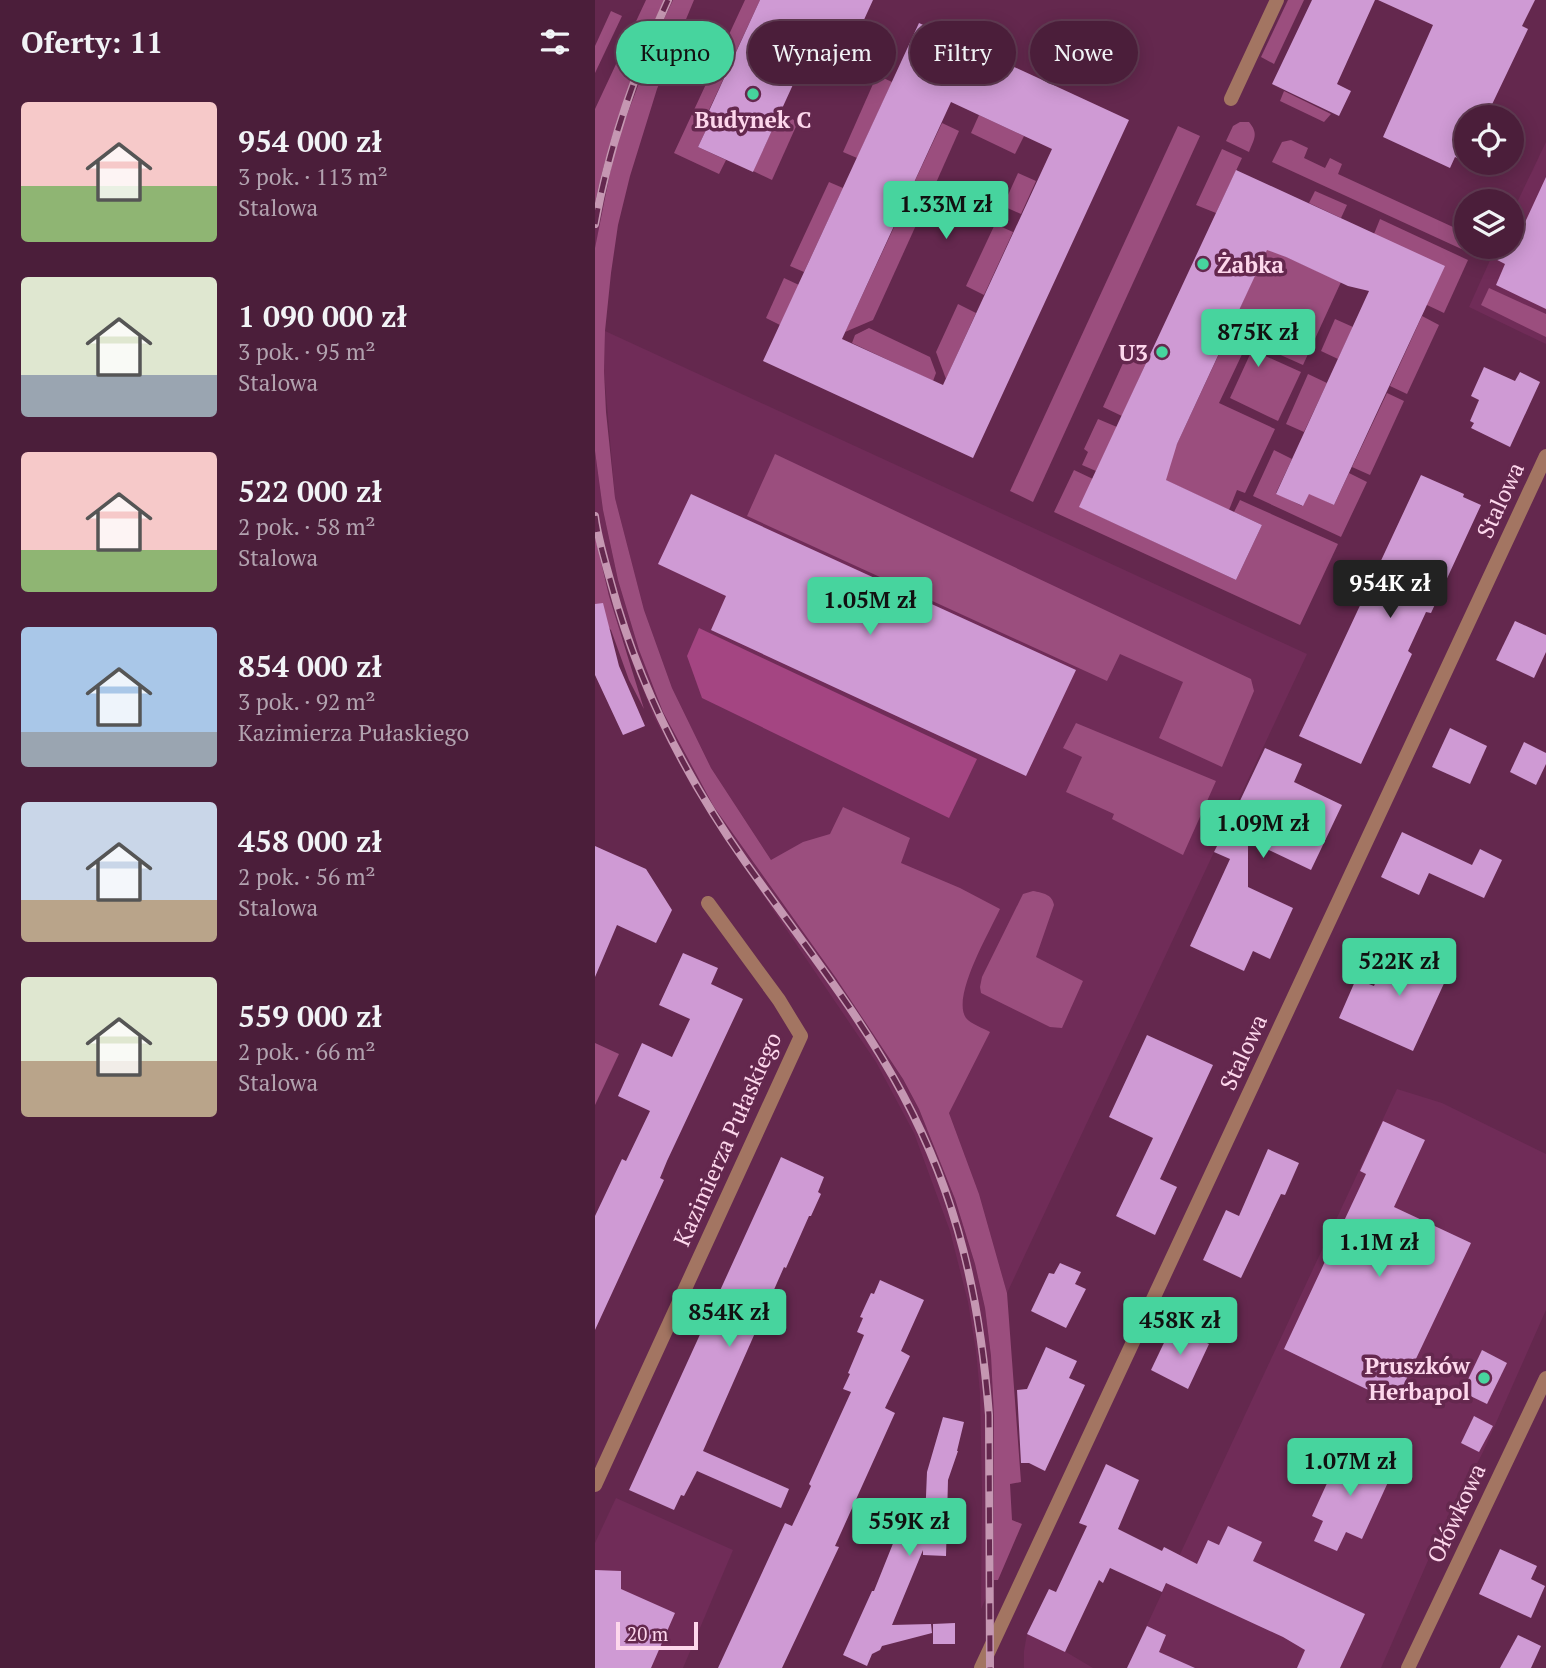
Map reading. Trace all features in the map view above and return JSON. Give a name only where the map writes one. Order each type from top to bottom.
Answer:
[{"type":"street","points":[[1231,99],[1277,0]]},
{"type":"street","name":"Stalowa","points":[[981,1668],[1546,456]]},
{"type":"street","name":"Kazimierza Pułaskiego","points":[[595,1485],[801,1036],[779,1000],[708,903]]},
{"type":"street","name":"Ołówkowa","points":[[1408,1668],[1546,1378]]},
{"type":"shaded area","points":[[646,0],[664,0],[655,21],[636,21]]},
{"type":"shaded area","points":[[664,0],[673,0],[663,21],[655,21]]},
{"type":"shaded area","points":[[673,0],[694,0],[685,21],[663,21]]},
{"type":"shaded area","points":[[745,0],[760,0],[734,56],[734,24]]},
{"type":"shaded area","points":[[1288,0],[1304,0],[1274,64],[1261,57]]},
{"type":"shaded area","points":[[611,11],[622,16],[620,21],[616,21],[616,29],[595,73],[595,46]]},
{"type":"shaded area","points":[[616,64],[616,84],[630,84],[608,151],[595,203],[595,109]]},
{"type":"shaded area","points":[[629,84],[639,84],[620,133],[595,249],[595,203],[611,135]]},
{"type":"shaded area","points":[[639,84],[659,84],[630,176],[618,225],[605,331],[606,412],[615,498],[644,610],[672,688],[711,768],[771,860],[803,842],[830,834],[843,807],[910,838],[901,863],[960,888],[1000,909],[974,964],[964,995],[963,1008],[966,1018],[990,1032],[949,1113],[979,1194],[1007,1293],[1021,1482],[1010,1484],[1012,1520],[1022,1524],[998,1580],[994,1580],[994,1417],[991,1356],[985,1308],[975,1264],[955,1199],[919,1109],[903,1079],[836,978],[714,807],[663,712],[639,650],[618,580],[603,510],[595,451],[595,248],[620,133]]},
{"type":"shaded area","points":[[706,84],[721,84],[709,110],[714,113],[698,147],[726,160],[719,174],[674,153]]},
{"type":"shaded area","points":[[873,84],[891,84],[857,158],[843,152]]},
{"type":"shaded area","points":[[1284,91],[1331,114],[1324,122],[1280,101]]},
{"type":"shaded area","points":[[780,113],[798,122],[772,180],[753,171]]},
{"type":"shaded area","points":[[979,115],[1024,136],[1015,154],[971,133]]},
{"type":"shaded area","points":[[1240,122],[1249,122],[1254,130],[1255,137],[1249,152],[1226,141],[1233,126]]},
{"type":"shaded area","points":[[942,123],[959,131],[931,194],[913,185]]},
{"type":"shaded area","points":[[1178,126],[1200,136],[1033,502],[1010,491]]},
{"type":"shaded area","points":[[1291,140],[1308,148],[1304,158],[1325,168],[1330,158],[1342,164],[1338,174],[1454,227],[1454,246],[1272,162],[1282,142]]},
{"type":"shaded area","points":[[1546,142],[1546,344],[1469,307],[1491,259],[1524,259],[1523,189]]},
{"type":"shaded area","points":[[1222,149],[1242,158],[1216,213],[1196,205]]},
{"type":"shaded area","points":[[1018,173],[1036,181],[1021,214],[1003,206]]},
{"type":"shaded area","points":[[829,182],[843,188],[804,272],[790,266]]},
{"type":"shaded area","points":[[1315,191],[1347,205],[1341,218],[1309,203]]},
{"type":"shaded area","points":[[910,193],[927,201],[873,320],[845,332]]},
{"type":"shaded area","points":[[1380,219],[1454,253],[1454,259],[1468,260],[1444,313],[1427,305],[1374,234]]},
{"type":"shaded area","points":[[995,224],[1013,232],[984,295],[966,286]]},
{"type":"shaded area","points":[[1267,248],[1341,282],[1303,365],[1229,332]]},
{"type":"shaded area","points":[[784,278],[799,285],[780,325],[766,318]]},
{"type":"shaded area","points":[[1489,288],[1546,314],[1546,337],[1481,305]]},
{"type":"shaded area","points":[[958,304],[976,313],[946,379],[936,352]]},
{"type":"shaded area","points":[[1422,316],[1439,325],[1407,394],[1390,386]]},
{"type":"shaded area","points":[[1335,319],[1353,327],[1338,359],[1321,351]]},
{"type":"shaded area","points":[[869,328],[930,357],[936,373],[933,381],[852,343],[855,335]]},
{"type":"shaded area","points":[[605,331],[1307,654],[1007,1293],[979,1194],[939,1086],[771,860],[711,768],[672,688],[644,610],[615,498],[604,371]]},
{"type":"shaded area","points":[[1226,339],[1245,348],[1219,403],[1275,429],[1245,493],[1237,490],[1229,510],[1161,478]]},
{"type":"shaded area","points":[[1129,350],[1148,359],[1122,416],[1103,407]]},
{"type":"shaded area","points":[[1252,350],[1301,372],[1278,421],[1230,398]]},
{"type":"shaded area","points":[[1308,374],[1327,383],[1304,432],[1286,424]]},
{"type":"shaded area","points":[[1387,393],[1404,401],[1370,475],[1352,467]]},
{"type":"shaded area","points":[[1098,419],[1117,427],[1096,471],[1082,465],[1088,452],[1084,449]]},
{"type":"shaded area","points":[[1274,450],[1292,459],[1276,493],[1302,506],[1309,493],[1334,505],[1349,473],[1367,482],[1341,537],[1253,496]]},
{"type":"shaded area","points":[[595,451],[603,510],[618,580],[639,650],[663,712],[714,807],[836,978],[903,1079],[919,1109],[955,1199],[975,1264],[985,1308],[991,1356],[994,1417],[994,1580],[981,1609],[980,1393],[968,1302],[950,1231],[914,1133],[876,1062],[693,789],[654,717],[620,632],[595,536]]},
{"type":"shaded area","points":[[775,454],[1251,679],[1254,691],[1222,767],[1159,738],[1183,682],[1120,654],[1107,681],[747,516]]},
{"type":"shaded area","points":[[1074,470],[1093,479],[1080,507],[1236,580],[1262,525],[1234,512],[1240,500],[1338,544],[1300,625],[1054,512]]},
{"type":"shaded area","points":[[595,536],[609,596],[644,709],[629,680],[611,630],[595,616]]},
{"type":"shaded area","points":[[699,628],[977,759],[949,818],[702,698],[687,656]]},
{"type":"shaded area","points":[[1076,723],[1216,781],[1183,855],[1112,819],[1114,814],[1066,792],[1082,757],[1063,748]]},
{"type":"shaded area","points":[[1033,891],[1049,896],[1054,905],[1036,957],[1083,981],[1062,1028],[1050,1027],[981,993],[982,977],[1023,894]]},
{"type":"shaded area","points":[[595,1043],[619,1054],[595,1105]]},
{"type":"shaded area","points":[[1397,1089],[1442,1103],[1546,1154],[1546,1310],[1483,1452],[1433,1549],[1381,1668],[1127,1668]]},
{"type":"shaded area","points":[[616,1498],[733,1550],[683,1668],[595,1668],[595,1543]]},
{"type":"shaded area","points":[[1027,1634],[1066,1652],[1093,1668],[1024,1668]]},
{"type":"building","name":"Budynek C","points":[[760,0],[873,0],[863,21],[750,21]]},
{"type":"building","points":[[1312,0],[1375,0],[1337,84],[1351,91],[1339,116],[1272,84]]},
{"type":"building","points":[[1378,0],[1535,0],[1522,26],[1528,29],[1492,105],[1454,105],[1454,159],[1450,168],[1383,137],[1433,25]]},
{"type":"building","name":"Budynek C","points":[[748,26],[748,84],[793,84],[753,172],[698,147],[714,113],[709,111],[721,84],[734,84],[734,57]]},
{"type":"building","points":[[910,42],[910,84],[1016,84],[1016,68],[1030,74],[1030,84],[1051,84],[1129,120],[973,458],[763,361],[891,84],[896,84],[896,73]],"holes":[[[951,102],[1052,149],[943,385],[842,339]]]},
{"type":"building","points":[[1236,170],[1445,266],[1334,505],[1309,494],[1303,506],[1276,494],[1369,291],[1348,286],[1267,250],[1177,444],[1166,480],[1262,525],[1236,580],[1079,507]]},
{"type":"building","points":[[1546,177],[1546,309],[1496,285],[1505,264],[1495,259],[1524,259],[1524,224]]},
{"type":"building","points":[[1484,367],[1515,381],[1520,372],[1540,382],[1510,447],[1471,428],[1474,423],[1470,421],[1479,400],[1471,396]]},
{"type":"building","points":[[1421,475],[1464,494],[1463,497],[1481,505],[1431,613],[1426,612],[1408,651],[1412,654],[1361,764],[1299,736]]},
{"type":"building","points":[[691,494],[1076,670],[1026,776],[711,630],[726,596],[658,564]]},
{"type":"building","points":[[603,603],[619,666],[645,726],[623,735],[595,675],[595,604]]},
{"type":"building","points":[[1515,621],[1546,635],[1546,652],[1534,678],[1496,660]]},
{"type":"building","points":[[1450,728],[1487,746],[1470,784],[1432,767]]},
{"type":"building","points":[[1524,742],[1546,753],[1546,764],[1536,785],[1510,772]]},
{"type":"building","points":[[1265,748],[1302,764],[1294,782],[1342,805],[1311,870],[1248,840],[1248,887],[1293,908],[1270,959],[1253,951],[1244,971],[1190,946],[1230,859],[1214,852]]},
{"type":"building","points":[[1402,832],[1472,865],[1480,849],[1502,860],[1484,898],[1429,873],[1419,895],[1381,877]]},
{"type":"building","points":[[595,846],[646,869],[672,910],[656,943],[617,925],[595,977]]},
{"type":"building","points":[[1403,942],[1452,966],[1413,1051],[1339,1018],[1356,979],[1374,986],[1376,981],[1383,984]]},
{"type":"building","points":[[683,953],[718,968],[711,984],[743,999],[667,1161],[660,1178],[664,1180],[595,1330],[595,1216],[622,1159],[626,1161],[650,1111],[618,1096],[642,1043],[672,1057],[690,1019],[659,1005]]},
{"type":"building","points":[[1147,1035],[1213,1065],[1160,1179],[1177,1187],[1155,1235],[1116,1216],[1153,1138],[1109,1117]]},
{"type":"building","points":[[1383,1121],[1425,1140],[1394,1207],[1471,1243],[1395,1403],[1284,1349],[1366,1174],[1360,1171]]},
{"type":"building","points":[[1268,1149],[1299,1163],[1285,1195],[1281,1194],[1241,1278],[1203,1260],[1226,1210],[1239,1216]]},
{"type":"building","points":[[781,1157],[824,1177],[818,1192],[821,1194],[786,1268],[784,1267],[703,1451],[789,1489],[781,1508],[697,1471],[674,1510],[629,1490]]},
{"type":"building","points":[[1060,1263],[1081,1272],[1075,1284],[1086,1289],[1066,1328],[1031,1311],[1049,1273],[1054,1274]]},
{"type":"building","points":[[880,1280],[924,1300],[901,1351],[910,1356],[885,1408],[895,1413],[835,1546],[839,1547],[782,1668],[718,1668],[785,1523],[792,1526],[851,1392],[843,1389],[864,1335],[857,1332],[863,1318],[860,1317]]},
{"type":"building","points":[[1172,1326],[1209,1344],[1188,1389],[1151,1370]]},
{"type":"building","points":[[1046,1347],[1077,1361],[1069,1378],[1085,1385],[1045,1471],[1029,1463],[1021,1463],[1017,1390],[1027,1389]]},
{"type":"building","name":"Pruszków Herbapol","points":[[1482,1350],[1507,1363],[1487,1404],[1462,1392]]},
{"type":"building","points":[[1474,1416],[1493,1426],[1479,1452],[1461,1443]]},
{"type":"building","points":[[943,1417],[964,1422],[948,1480],[946,1556],[923,1555],[923,1550],[892,1625],[931,1624],[932,1633],[882,1646],[872,1654],[867,1666],[843,1655],[874,1591],[896,1536],[924,1544],[927,1472]]},
{"type":"building","points":[[1361,1446],[1384,1456],[1376,1474],[1389,1480],[1362,1539],[1346,1532],[1337,1551],[1314,1541],[1323,1521],[1312,1516],[1339,1457],[1353,1463]]},
{"type":"building","points":[[1106,1464],[1139,1480],[1118,1529],[1162,1551],[1164,1547],[1197,1564],[1208,1540],[1219,1545],[1228,1526],[1262,1542],[1253,1561],[1365,1614],[1340,1668],[1297,1668],[1305,1650],[1283,1637],[1166,1583],[1162,1592],[1110,1568],[1103,1583],[1099,1580],[1065,1652],[1027,1634],[1049,1589],[1056,1592],[1087,1526],[1079,1523]]},
{"type":"building","points":[[1500,1549],[1537,1566],[1531,1579],[1545,1586],[1531,1618],[1479,1594]]},
{"type":"building","points":[[595,1570],[621,1571],[621,1589],[675,1613],[651,1668],[595,1668]]},
{"type":"building","points":[[955,1623],[955,1644],[933,1644],[933,1624]]},
{"type":"building","points":[[1147,1626],[1166,1635],[1159,1652],[1195,1668],[1127,1668]]},
{"type":"building","points":[[1518,1635],[1541,1646],[1531,1668],[1500,1668]]},
{"type":"railway","points":[[595,224],[624,110],[668,0]]},
{"type":"railway","points":[[595,516],[622,621],[666,729],[724,831],[828,977],[886,1065],[922,1134],[952,1211],[972,1290],[989,1415],[990,1668]]},
{"type":"place","name":"Budynek C","points":[[753,94]]},
{"type":"place","name":"Żabka","points":[[1203,264]]},
{"type":"place","name":"U3","points":[[1162,352]]},
{"type":"place","name":"Pruszków Herbapol","points":[[1484,1378]]}]
